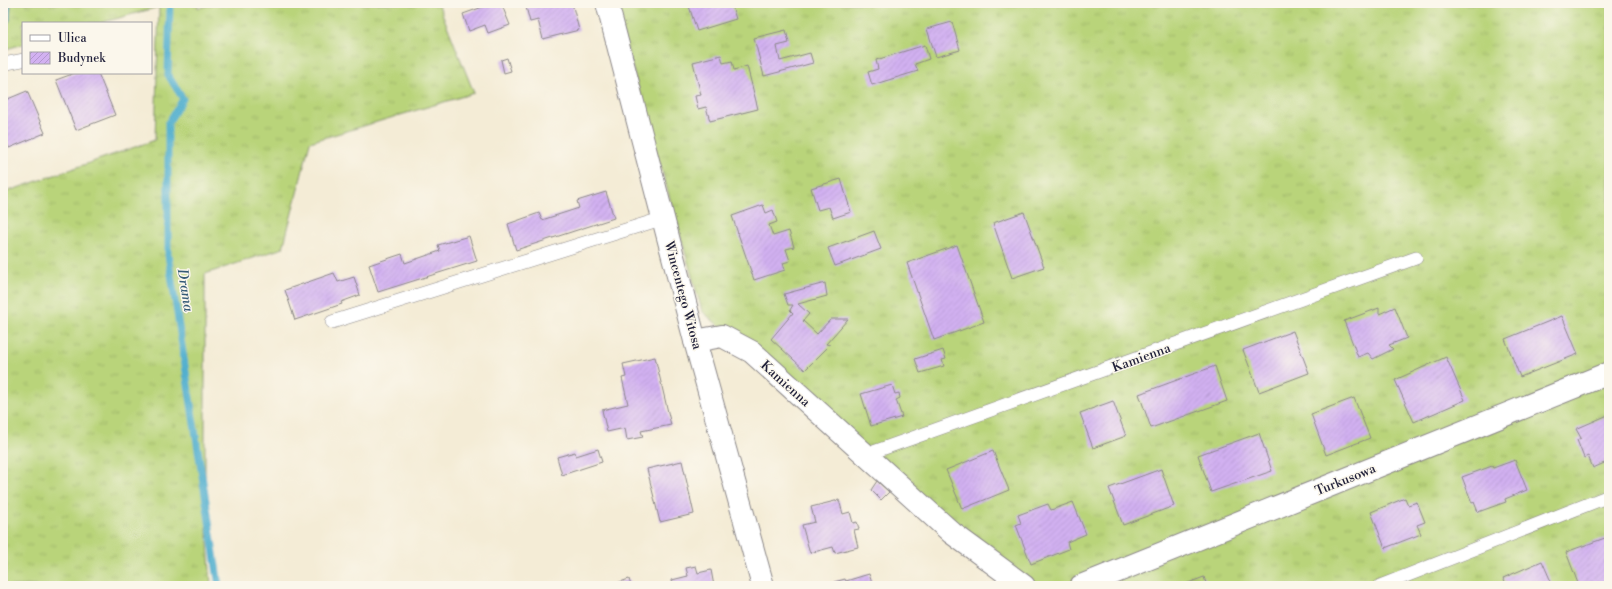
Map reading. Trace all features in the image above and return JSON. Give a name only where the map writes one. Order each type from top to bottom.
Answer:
[{"type":"street","name":"Wincentego Witosa","points":[[607,3],[695,341],[763,586]]},
{"type":"street","name":"Kamienna","points":[[695,341],[722,336],[752,352],[952,533],[1024,586]]},
{"type":"street","name":"Turkusowa","points":[[1081,586],[1609,373]]},
{"type":"lane","points":[[3,64],[22,60]]},
{"type":"lane","points":[[332,322],[664,218]]},
{"type":"lane","name":"Kamienna","points":[[865,455],[1416,258]]},
{"type":"lane","points":[[1380,586],[1609,496]]},
{"type":"green space","points":[[3,3],[198,3],[198,8],[217,3],[438,3],[474,93],[310,142],[283,248],[205,274],[205,502],[211,586],[3,586],[3,193],[155,140],[159,7],[104,22],[22,22],[22,44],[3,50]]},
{"type":"green space","points":[[614,3],[1609,3],[1609,586],[1022,586],[988,563],[702,311]]},
{"type":"water","points":[[3,3],[11,3],[10,21],[3,26]]},
{"type":"building","points":[[494,3],[501,3],[510,25],[488,33],[485,25],[469,31],[463,14]]},
{"type":"building","points":[[534,3],[572,3],[579,30],[543,39],[538,20],[530,22],[526,7]]},
{"type":"building","points":[[688,3],[731,3],[736,19],[697,31]]},
{"type":"building","points":[[952,22],[960,50],[936,57],[927,29]]},
{"type":"building","points":[[786,30],[789,43],[777,46],[780,61],[810,53],[813,63],[764,76],[754,38]]},
{"type":"building","points":[[925,45],[929,59],[915,64],[918,71],[872,85],[868,72],[878,69],[876,60]]},
{"type":"building","points":[[721,55],[723,63],[732,61],[734,70],[747,66],[758,109],[710,121],[706,107],[698,109],[695,96],[701,95],[693,62]]},
{"type":"building","points":[[507,58],[511,71],[504,73],[501,60]]},
{"type":"building","points":[[72,74],[98,74],[115,115],[76,130],[56,80]]},
{"type":"building","points":[[27,91],[45,133],[9,148],[3,133],[3,101]]},
{"type":"building","points":[[841,179],[851,212],[833,218],[829,207],[818,210],[811,188]]},
{"type":"building","points":[[606,192],[614,218],[516,250],[508,224],[539,213],[542,220],[579,208],[577,201]]},
{"type":"building","points":[[763,205],[766,213],[773,210],[777,222],[769,225],[773,236],[789,231],[794,247],[786,249],[790,261],[783,263],[785,270],[754,280],[732,216]]},
{"type":"building","points":[[1024,212],[1044,267],[1012,278],[993,223]]},
{"type":"building","points":[[874,231],[881,249],[835,266],[828,248]]},
{"type":"building","points":[[469,236],[477,261],[378,292],[369,265],[402,254],[405,263],[440,251],[438,245]]},
{"type":"building","points":[[957,245],[984,322],[934,340],[907,263]]},
{"type":"building","points":[[334,273],[338,282],[354,277],[360,295],[341,302],[342,304],[295,320],[285,290]]},
{"type":"building","points":[[825,283],[827,296],[798,304],[809,314],[803,321],[817,334],[831,319],[848,319],[826,344],[830,345],[805,370],[771,339],[793,313],[790,310],[793,305],[788,305],[784,294]]},
{"type":"building","points":[[1395,307],[1407,338],[1389,345],[1393,349],[1373,359],[1368,353],[1358,357],[1344,321],[1379,308],[1379,314]]},
{"type":"building","points":[[1562,316],[1578,354],[1520,377],[1505,339]]},
{"type":"building","points":[[1293,331],[1309,373],[1259,392],[1243,350]]},
{"type":"building","points":[[943,350],[946,359],[942,360],[944,366],[920,373],[915,359]]},
{"type":"building","points":[[655,357],[671,425],[641,431],[643,437],[627,440],[625,428],[607,432],[602,410],[628,404],[622,378],[626,377],[623,364]]},
{"type":"building","points":[[1446,357],[1465,400],[1414,422],[1395,380]]},
{"type":"building","points":[[1215,366],[1227,401],[1151,428],[1139,394]]},
{"type":"building","points":[[892,385],[895,394],[899,393],[900,398],[896,400],[902,417],[871,426],[861,394]]},
{"type":"building","points":[[1354,398],[1370,438],[1326,455],[1311,414]]},
{"type":"building","points":[[1113,401],[1126,436],[1093,448],[1080,413]]},
{"type":"building","points":[[1608,415],[1609,461],[1593,468],[1588,456],[1584,458],[1577,440],[1581,438],[1576,429]]},
{"type":"building","points":[[1259,433],[1272,471],[1211,492],[1198,455]]},
{"type":"building","points":[[598,449],[602,462],[562,475],[557,457],[575,452],[576,456]]},
{"type":"building","points":[[993,451],[1009,490],[962,509],[946,470]]},
{"type":"building","points":[[1515,460],[1527,490],[1505,499],[1506,502],[1478,512],[1474,502],[1472,503],[1462,477],[1492,466],[1493,468]]},
{"type":"building","points":[[682,461],[694,514],[660,522],[647,469]]},
{"type":"building","points":[[1161,469],[1174,506],[1123,525],[1109,488]]},
{"type":"building","points":[[877,481],[889,492],[881,500],[871,490]]},
{"type":"building","points":[[1405,498],[1408,505],[1417,502],[1425,522],[1417,525],[1421,534],[1385,548],[1371,512]]},
{"type":"building","points":[[839,500],[843,514],[850,512],[853,523],[857,522],[859,529],[854,530],[858,547],[835,553],[833,547],[810,553],[802,525],[815,522],[811,507]]},
{"type":"building","points":[[1073,502],[1086,534],[1067,542],[1069,549],[1031,564],[1016,525],[1021,523],[1018,515],[1048,504],[1051,510]]},
{"type":"building","points":[[1605,538],[1609,548],[1609,586],[1579,586],[1566,552]]},
{"type":"building","points":[[1542,561],[1553,586],[1507,586],[1503,578]]},
{"type":"building","points":[[696,566],[698,573],[711,570],[714,586],[673,586],[672,580],[688,576],[686,568]]},
{"type":"building","points":[[869,574],[873,586],[835,586],[834,582],[845,579],[846,581]]},
{"type":"building","points":[[1204,577],[1207,586],[1180,586]]},
{"type":"building","points":[[629,579],[631,586],[608,586]]},
{"type":"waterway","name":"Drama","points":[[170,3],[168,75],[183,99],[168,123],[168,255],[219,586]]}]
